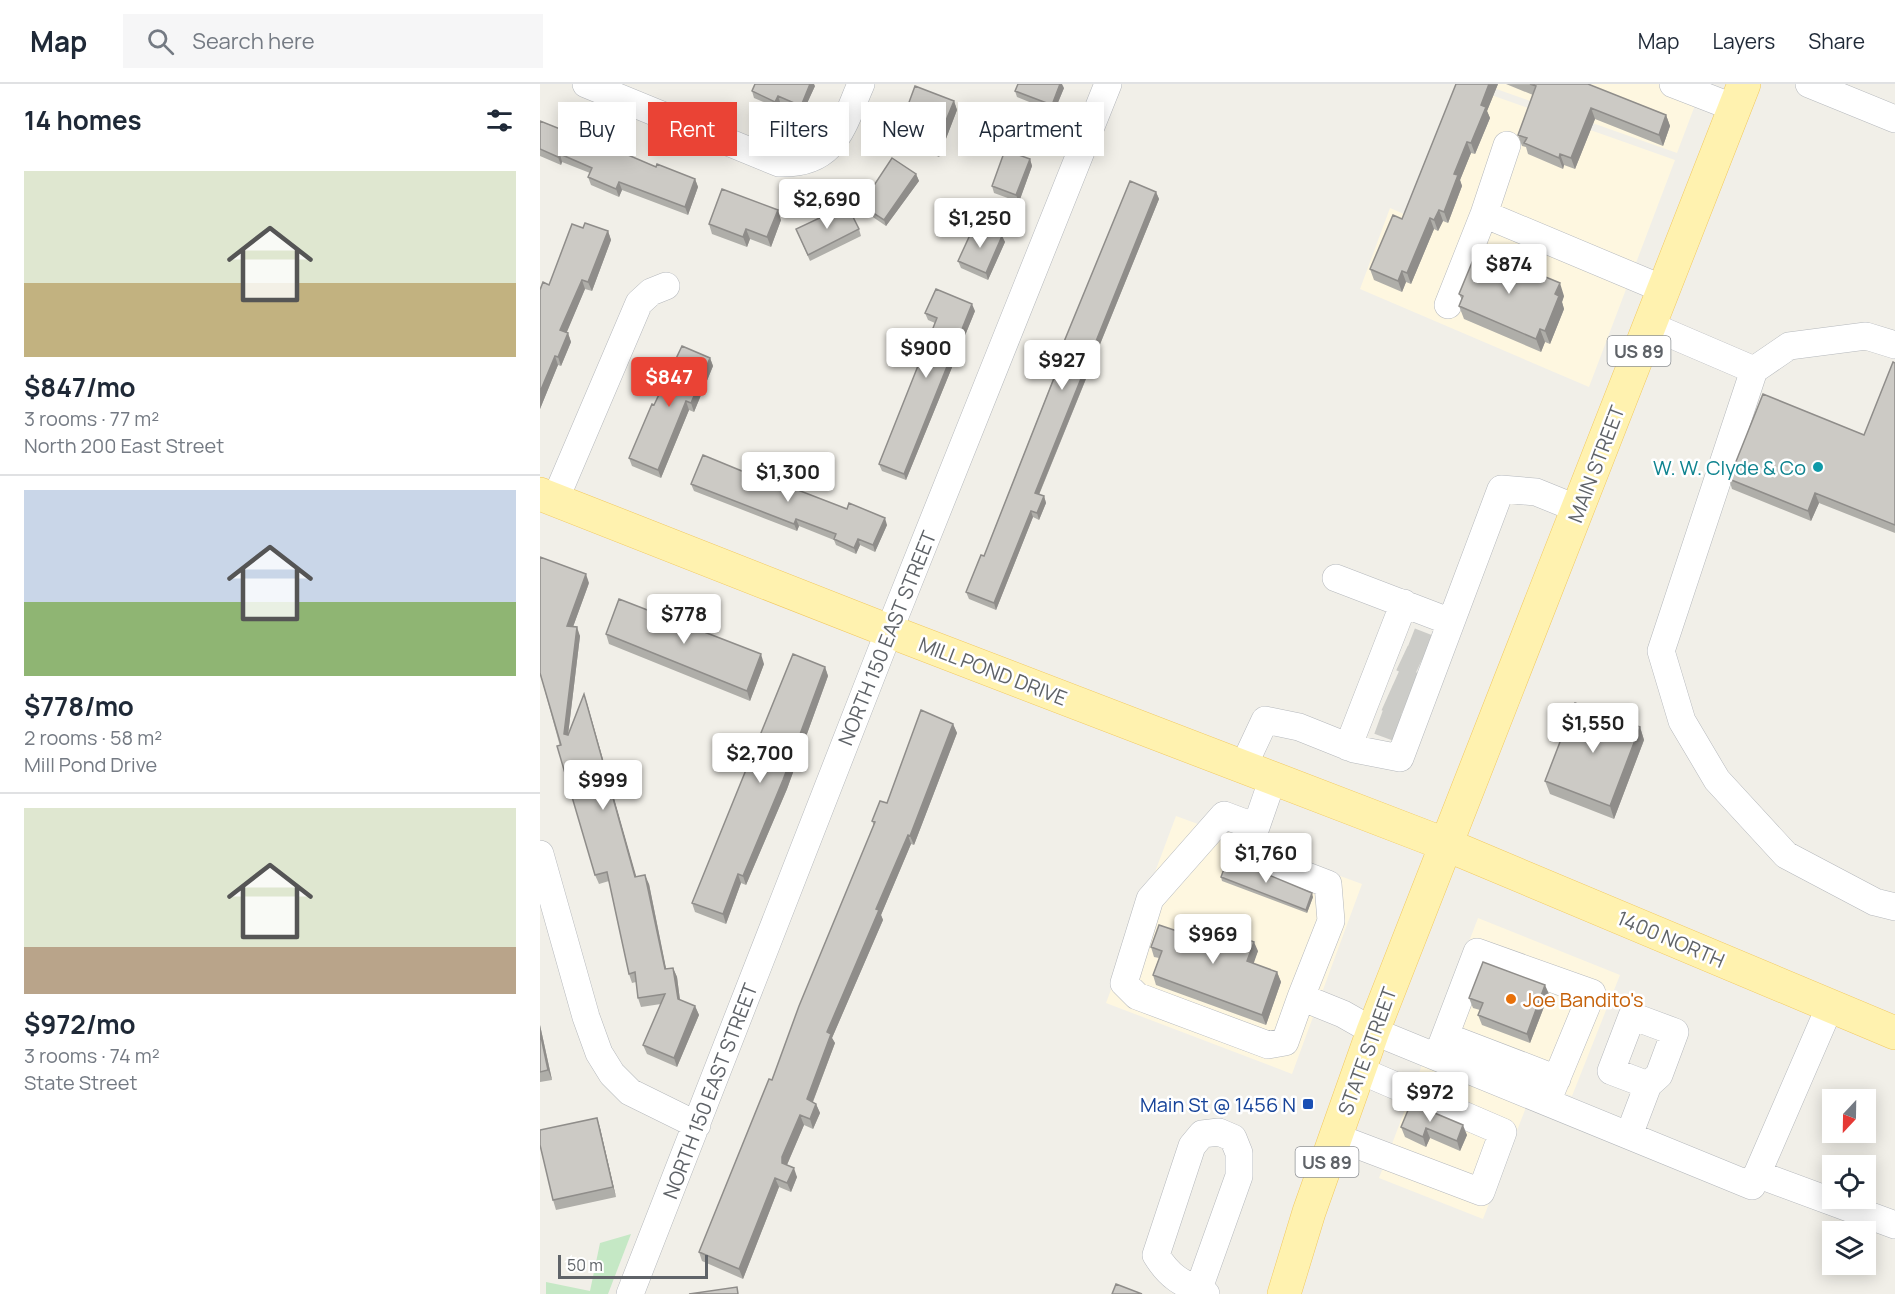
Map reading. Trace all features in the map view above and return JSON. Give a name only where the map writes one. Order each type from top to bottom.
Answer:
[{"type":"main road","name":"MAIN STREET","points":[[1447,844],[1739,96]]},
{"type":"main road","name":"MILL POND DRIVE","points":[[548,497],[889,631],[1447,844]]},
{"type":"main road","name":"1400 NORTH","points":[[1447,844],[1895,1034]]},
{"type":"main road","name":"STATE STREET","points":[[1284,1294],[1373,1031],[1447,844]]},
{"type":"street","points":[[586,84],[779,163],[800,164],[820,156],[832,146],[861,84]]},
{"type":"street","name":"NORTH 150 EAST STREET","points":[[630,1294],[889,631],[1108,84]]},
{"type":"street","points":[[1673,84],[1739,96]]},
{"type":"street","points":[[1809,84],[1895,119]]},
{"type":"street","points":[[1448,305],[1484,214],[1507,145]]},
{"type":"street","points":[[1484,214],[1663,289]]},
{"type":"street","points":[[548,497],[639,303],[651,292],[666,286]]},
{"type":"street","points":[[1649,325],[1754,370]]},
{"type":"street","points":[[1895,345],[1866,336],[1789,346],[1754,370],[1661,651],[1682,721],[1717,780],[1786,855],[1875,902],[1895,908]]},
{"type":"street","points":[[1348,747],[1451,621],[1501,489],[1536,492],[1578,509]]},
{"type":"street","points":[[1336,578],[1451,621]]},
{"type":"street","points":[[1243,767],[1265,720],[1299,727],[1348,747],[1400,758],[1404,603]]},
{"type":"street","points":[[1256,827],[1224,815],[1150,899],[1124,982],[1137,996],[1268,1045],[1285,1042],[1331,921],[1328,884],[1247,853],[1273,778]]},
{"type":"street","points":[[540,854],[586,1017],[599,1053],[612,1074],[630,1092],[697,1125]]},
{"type":"street","points":[[1441,1047],[1477,952],[1592,993],[1552,1091]]},
{"type":"street","points":[[1301,997],[1343,1014],[1373,1031],[1441,1047],[1552,1091],[1629,1135],[1752,1185],[1830,1006]]},
{"type":"street","points":[[1336,1137],[1480,1192],[1503,1132],[1359,1070]]},
{"type":"street","points":[[1629,1135],[1648,1085]]},
{"type":"street","points":[[1219,1132],[1233,1138],[1239,1153],[1239,1176],[1202,1292],[1168,1274],[1156,1255],[1192,1146],[1202,1134],[1219,1132]]},
{"type":"street","points":[[1757,1174],[1895,1225]]},
{"type":"shaded area","points":[[1460,84],[1675,160],[1589,387],[1360,289],[1390,208],[1404,214]]},
{"type":"shaded area","points":[[1482,84],[1703,84],[1677,153]]},
{"type":"shaded area","points":[[1176,816],[1362,884],[1292,1074],[1106,1003]]},
{"type":"shaded area","points":[[1478,918],[1620,975],[1572,1096],[1535,1084],[1483,1219],[1379,1178]]},
{"type":"green space","points":[[631,1234],[608,1294],[546,1294],[546,1282],[590,1291],[600,1243]]},
{"type":"building","points":[[755,84],[810,84],[803,102],[792,102],[778,96],[775,102],[752,91]]},
{"type":"building","points":[[1018,84],[1060,84],[1053,102],[1044,102],[1015,91]]},
{"type":"building","points":[[1456,84],[1489,84],[1481,105],[1486,107],[1471,143],[1467,142],[1454,174],[1458,175],[1444,212],[1439,210],[1434,220],[1430,218],[1407,273],[1402,271],[1398,281],[1370,269],[1393,215],[1402,219]]},
{"type":"building","points":[[1530,84],[1588,84],[1666,115],[1659,135],[1591,108],[1571,158],[1560,154],[1559,158],[1524,143],[1527,138],[1518,135],[1536,86]]},
{"type":"building","points":[[915,86],[954,101],[946,120],[946,102],[909,102]]},
{"type":"building","points":[[540,121],[558,128],[559,156],[558,157],[540,149]]},
{"type":"building","points":[[565,156],[630,156],[695,179],[685,207],[619,182],[616,189],[588,177],[592,168]]},
{"type":"building","points":[[1003,156],[1022,156],[1030,159],[1016,195],[992,186]]},
{"type":"building","points":[[892,158],[916,174],[884,220],[861,205]]},
{"type":"building","points":[[1130,181],[1156,192],[1035,493],[1044,496],[1037,513],[1031,511],[994,603],[966,592],[981,555],[984,556],[1056,373],[1052,371]]},
{"type":"building","points":[[722,189],[778,210],[767,237],[746,229],[743,237],[709,224]]},
{"type":"building","points":[[847,205],[859,229],[808,255],[796,229]]},
{"type":"building","points":[[585,223],[608,231],[588,282],[582,280],[560,330],[568,333],[558,357],[555,356],[540,392],[540,290],[543,282],[549,285],[572,224],[583,228]]},
{"type":"building","points":[[975,224],[1002,236],[986,273],[958,261]]},
{"type":"building","points":[[1481,250],[1560,283],[1555,294],[1559,296],[1545,331],[1540,329],[1536,339],[1459,306],[1463,296],[1459,294],[1473,260],[1477,262]]},
{"type":"building","points":[[936,289],[972,304],[904,474],[879,464],[937,318],[925,313]]},
{"type":"building","points":[[682,346],[710,358],[691,403],[686,401],[658,470],[629,458],[652,404],[654,405]]},
{"type":"building","name":"W. W. Clyde & Co","points":[[1893,362],[1895,363],[1895,525],[1815,493],[1808,511],[1729,479],[1763,394],[1864,435]]},
{"type":"building","points":[[703,455],[771,483],[772,480],[847,509],[849,503],[885,518],[873,545],[858,539],[854,548],[834,539],[836,534],[796,519],[794,524],[691,484]]},
{"type":"building","points":[[540,557],[586,574],[567,626],[577,627],[564,734],[568,735],[584,694],[635,877],[645,875],[665,969],[673,968],[678,999],[695,1006],[674,1058],[643,1045],[665,994],[638,998],[635,972],[629,974],[607,872],[595,875],[557,746],[561,745],[540,673]]},
{"type":"building","points":[[619,599],[761,654],[747,691],[606,634]]},
{"type":"building","points":[[793,654],[825,667],[783,780],[743,876],[738,874],[723,914],[692,903]]},
{"type":"building","points":[[1575,703],[1640,727],[1610,806],[1545,781]]},
{"type":"building","points":[[921,710],[953,724],[910,836],[908,835],[876,909],[879,910],[827,1032],[831,1034],[807,1099],[816,1104],[810,1119],[800,1115],[782,1157],[782,1163],[794,1168],[787,1183],[775,1178],[739,1269],[699,1252],[769,1079],[772,1080],[799,1006],[875,822],[872,821],[880,801],[887,803]]},
{"type":"building","points":[[1228,858],[1312,893],[1306,910],[1221,877]]},
{"type":"building","points":[[1188,918],[1254,942],[1247,961],[1277,972],[1262,1015],[1153,975],[1162,951],[1151,947],[1159,925],[1183,933]]},
{"type":"building","name":"Joe Bandito's","points":[[1483,962],[1545,985],[1527,1034],[1478,1015],[1483,1003],[1469,998]]},
{"type":"building","points":[[540,1032],[548,1070],[540,1072]]},
{"type":"building","points":[[1411,1103],[1463,1125],[1457,1141],[1426,1128],[1423,1137],[1401,1127]]},
{"type":"building","points":[[597,1118],[613,1187],[553,1200],[540,1145],[540,1130]]},
{"type":"building","points":[[1116,1284],[1142,1294],[1112,1294]]},
{"type":"building","points":[[737,1287],[738,1294],[689,1294]]},
{"type":"tunnel","points":[[1410,641],[1428,648]]},
{"type":"tunnel","points":[[1402,658],[1419,666]]},
{"type":"tunnel","points":[[1396,678],[1414,686]]},
{"type":"tunnel","points":[[1387,698],[1405,706]]},
{"type":"tunnel","points":[[1379,721],[1398,728]]},
{"type":"place","name":"W. W. Clyde & Co","points":[[1818,467]]},
{"type":"place","name":"Joe Bandito's","points":[[1511,999]]},
{"type":"place","name":"Main St @ 1456 N","points":[[1308,1104]]}]
